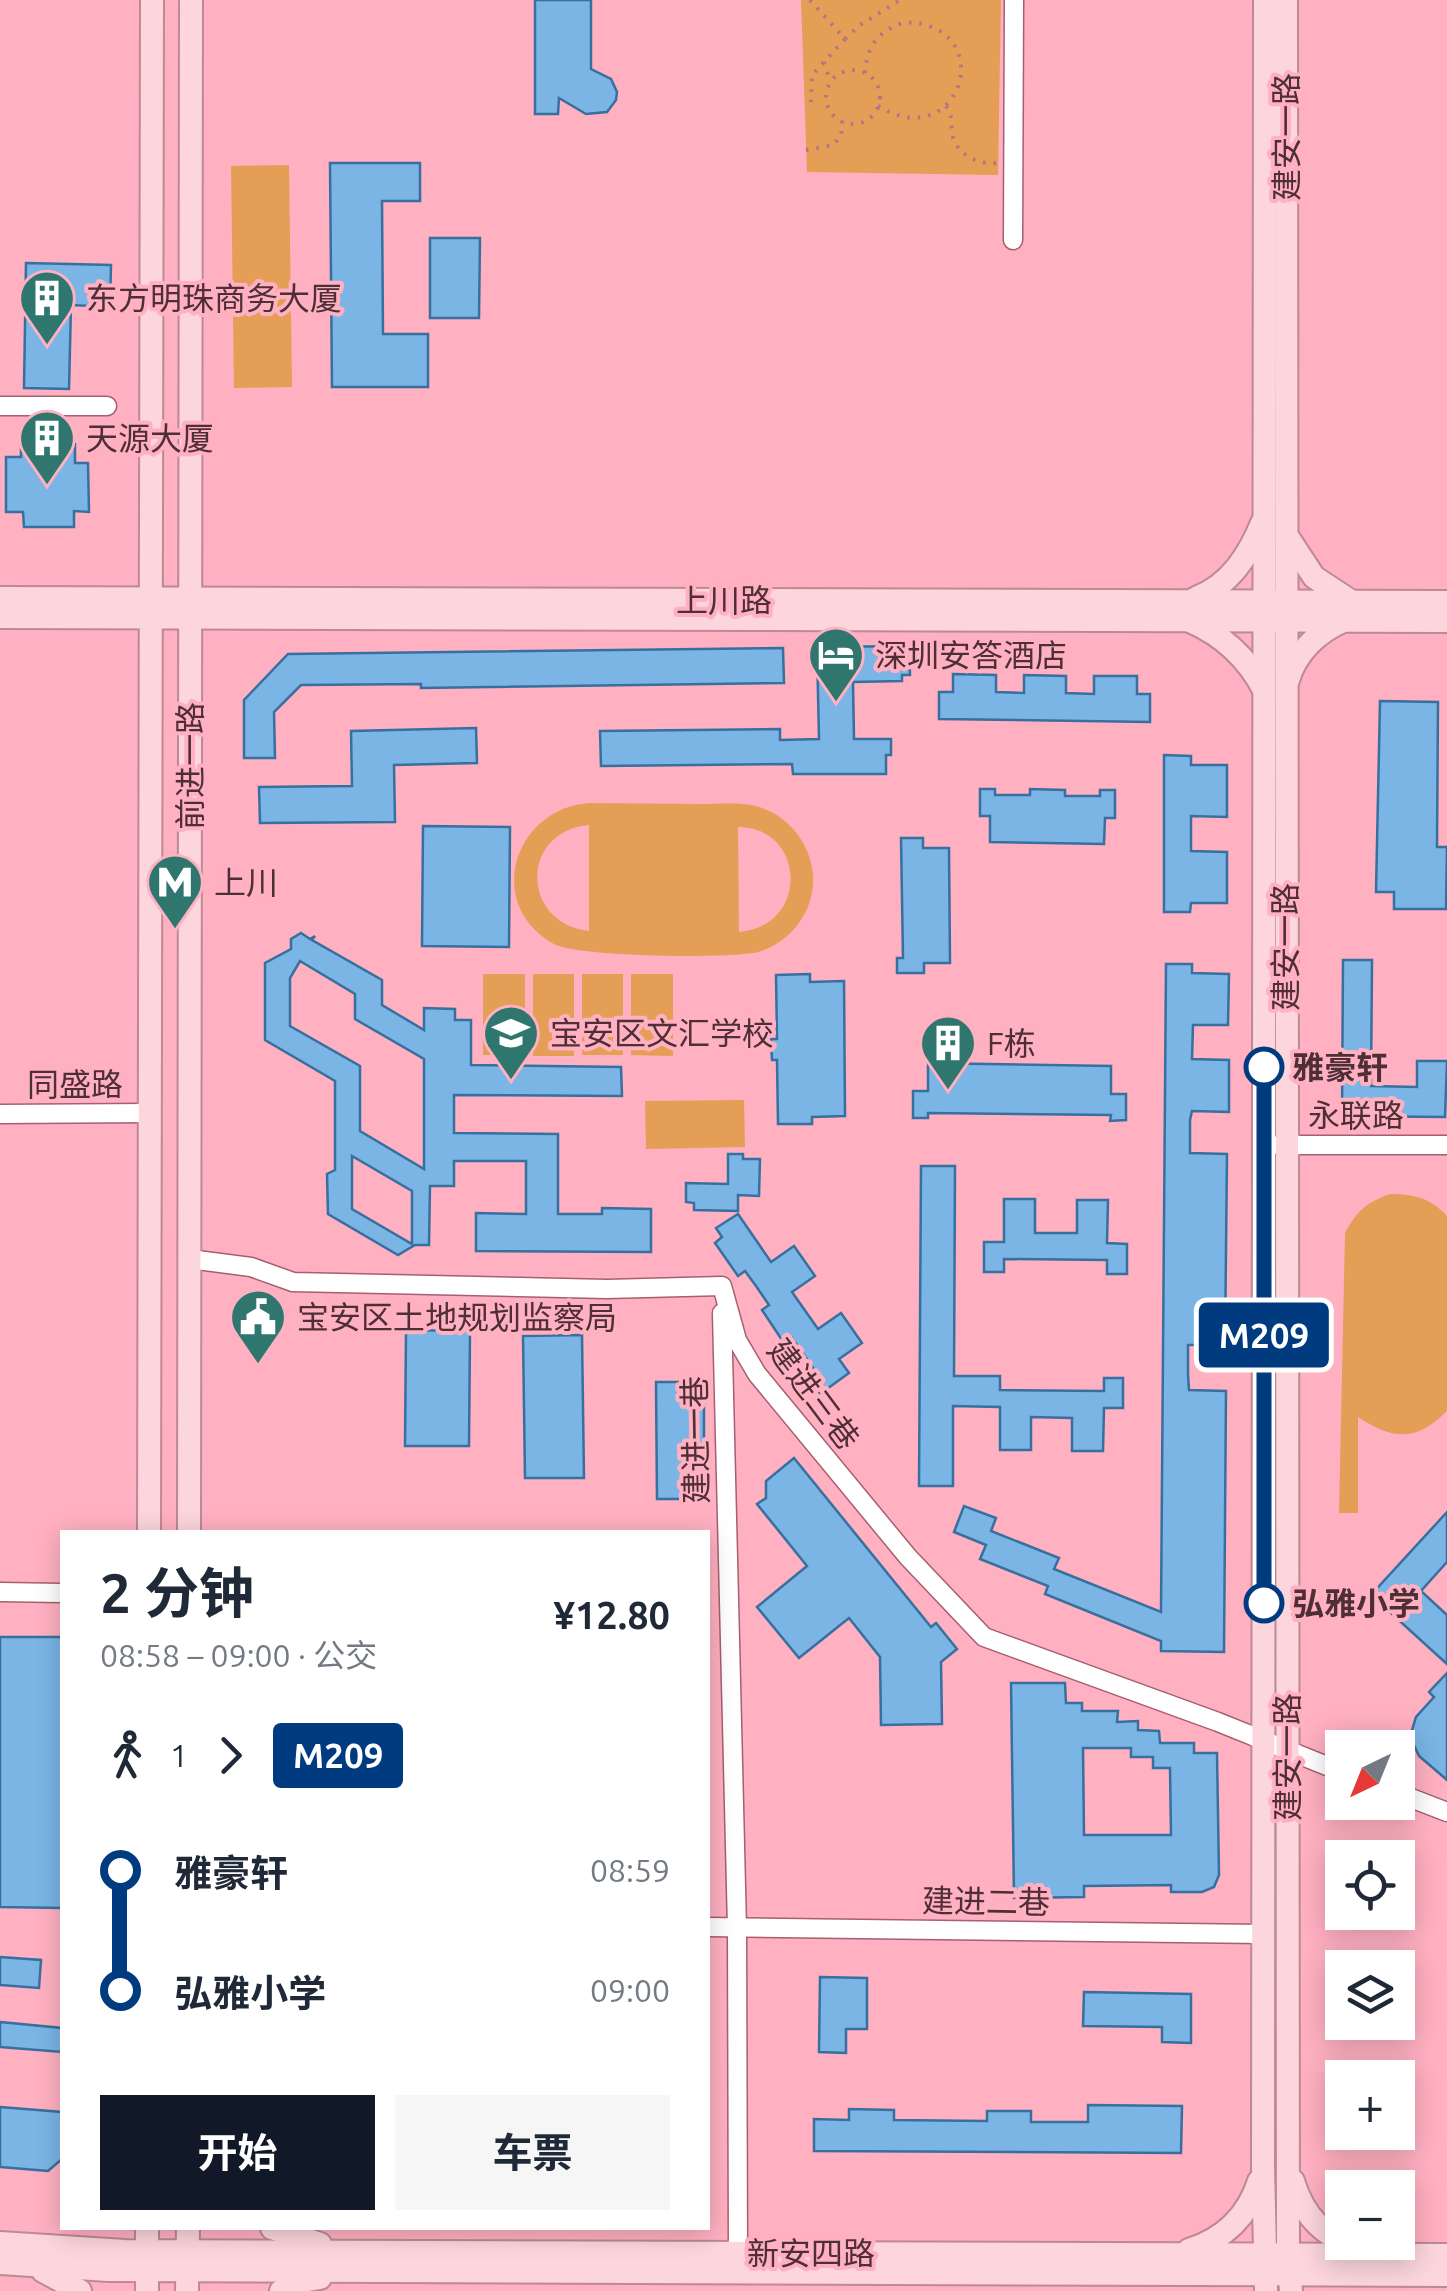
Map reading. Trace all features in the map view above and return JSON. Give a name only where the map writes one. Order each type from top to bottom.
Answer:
[{"type":"main road","name":"前进一路","points":[[149,1530],[152,0]]},
{"type":"main road","name":"前进一路","points":[[188,1530],[191,0]]},
{"type":"main road","name":"建安一路","points":[[1265,0],[1265,515],[1276,611],[1276,690],[1275,1145],[1263,1742],[1262,2168],[1276,2273]]},
{"type":"main road","name":"建安一路","points":[[1276,611],[1286,532],[1286,0]]},
{"type":"main road","points":[[1265,515],[1256,538],[1235,570],[1188,610],[1236,652],[1257,677],[1276,690],[1308,644],[1348,611],[1337,595],[1314,576],[1286,532]]},
{"type":"main road","name":"上川路","points":[[0,598],[151,608]]},
{"type":"main road","name":"上川路","points":[[0,617],[151,608],[1348,611],[1447,602]]},
{"type":"main road","name":"上川路","points":[[1348,611],[1447,621]]},
{"type":"main road","name":"建安一路","points":[[1275,1145],[1286,1751],[1288,2147],[1276,2273]]},
{"type":"main road","points":[[1288,2147],[1300,2202],[1315,2224],[1338,2242],[1429,2265]]},
{"type":"main road","points":[[1223,2291],[1179,2264],[1238,2220],[1249,2206],[1262,2168]]},
{"type":"main road","points":[[2,2253],[60,2228]]},
{"type":"main road","points":[[277,2230],[352,2261]]},
{"type":"main road","points":[[2,2253],[80,2291]]},
{"type":"main road","name":"新安四路","points":[[2,2253],[148,2260],[352,2261],[738,2253],[1179,2264],[1276,2273],[1429,2265]]},
{"type":"main road","points":[[281,2291],[352,2261]]},
{"type":"main road","name":"新安四路","points":[[352,2261],[524,2281],[610,2282],[1179,2264]]},
{"type":"main road","points":[[1344,2291],[1373,2278],[1429,2265]]},
{"type":"street","points":[[1012,240],[1014,0]]},
{"type":"street","points":[[0,406],[107,406]]},
{"type":"street","name":"同盛路","points":[[0,1114],[150,1114]]},
{"type":"street","name":"永联路","points":[[1275,1145],[1447,1145]]},
{"type":"street","points":[[189,1259],[251,1266],[294,1282],[607,1288],[722,1286]]},
{"type":"street","name":"建进三巷","points":[[722,1286],[737,1340],[757,1374],[908,1557],[984,1636],[1325,1766]]},
{"type":"street","name":"建进一巷","points":[[722,1286],[737,1928],[738,2253]]},
{"type":"street","points":[[0,1592],[60,1592]]},
{"type":"street","points":[[1415,1800],[1447,1812]]},
{"type":"street","name":"建进二巷","points":[[710,1928],[1263,1934]]},
{"type":"path","points":[[810,0],[845,39]]},
{"type":"path","points":[[803,80],[845,39],[900,0]]},
{"type":"path","points":[[865,73],[870,47],[892,27],[907,22],[938,29],[959,54],[959,88],[946,106],[922,119],[905,118],[878,106]]},
{"type":"path","points":[[824,61],[830,81],[828,108],[844,122],[860,123],[878,106],[878,89],[865,73],[845,71],[830,81]]},
{"type":"path","points":[[812,75],[812,102]]},
{"type":"path","points":[[946,106],[952,114],[958,149],[979,162],[1013,162]]},
{"type":"path","points":[[806,150],[833,145],[844,122]]},
{"type":"shaded area","points":[[801,0],[1001,0],[998,175],[807,172]]},
{"type":"shaded area","points":[[289,165],[292,387],[234,388],[231,166]]},
{"type":"shaded area","points":[[588,803],[736,804],[765,809],[789,825],[805,847],[813,878],[807,908],[785,938],[758,952],[654,956],[592,952],[554,944],[532,927],[519,906],[514,884],[517,861],[526,840],[541,822],[562,809]],"holes":[[[589,825],[589,931],[566,924],[550,912],[540,896],[537,877],[540,859],[550,843],[566,831]],[[738,827],[760,831],[777,843],[787,859],[791,877],[788,896],[778,913],[762,926],[739,932]]]},
{"type":"shaded area","points":[[483,974],[525,974],[525,1055],[483,1055]]},
{"type":"shaded area","points":[[533,974],[574,974],[574,1056],[533,1056]]},
{"type":"shaded area","points":[[582,974],[623,974],[623,1055],[582,1055]]},
{"type":"shaded area","points":[[631,974],[673,974],[673,1056],[631,1055]]},
{"type":"shaded area","points":[[744,1100],[745,1147],[646,1149],[645,1101]]},
{"type":"shaded area","points":[[1390,1194],[1422,1198],[1447,1216],[1447,1411],[1425,1428],[1404,1434],[1382,1430],[1358,1417],[1358,1513],[1339,1513],[1345,1233],[1363,1208]]},
{"type":"building","points":[[535,0],[591,0],[591,69],[611,79],[617,92],[607,112],[586,114],[559,98],[558,114],[535,114]]},
{"type":"building","points":[[330,163],[420,163],[420,201],[382,201],[383,334],[428,334],[428,387],[332,387]]},
{"type":"building","points":[[430,238],[480,238],[479,318],[430,318]]},
{"type":"building","name":"东方明珠商务大厦","points":[[26,263],[111,265],[110,307],[71,305],[69,389],[24,388]]},
{"type":"building","name":"天源大厦","points":[[21,444],[75,444],[75,463],[88,463],[89,512],[74,511],[74,527],[24,527],[23,512],[6,512],[6,457],[21,457]]},
{"type":"building","points":[[909,646],[910,675],[902,675],[902,681],[853,682],[854,739],[891,739],[886,774],[793,774],[792,764],[601,766],[600,731],[780,729],[780,740],[819,739],[817,647]]},
{"type":"building","points":[[783,648],[784,683],[421,688],[421,684],[301,685],[274,712],[275,758],[244,758],[244,700],[288,654]]},
{"type":"building","points":[[953,674],[996,675],[996,692],[1024,693],[1024,675],[1066,676],[1066,693],[1094,694],[1094,676],[1137,676],[1137,694],[1150,694],[1150,722],[939,719],[939,692],[953,692]]},
{"type":"building","points":[[1380,701],[1438,702],[1437,847],[1447,847],[1446,909],[1394,909],[1394,892],[1376,892]]},
{"type":"building","points":[[476,728],[477,763],[394,765],[395,822],[260,823],[259,787],[352,786],[351,731]]},
{"type":"building","points":[[1164,755],[1191,756],[1191,765],[1227,765],[1227,817],[1191,816],[1191,851],[1227,852],[1227,903],[1191,903],[1190,912],[1164,912]]},
{"type":"building","points":[[980,789],[995,789],[995,795],[1030,795],[1030,789],[1065,790],[1065,796],[1100,796],[1100,790],[1115,790],[1115,818],[1105,818],[1104,844],[990,842],[990,816],[980,816]]},
{"type":"building","points":[[423,826],[510,827],[509,947],[422,946]]},
{"type":"building","points":[[901,838],[923,838],[923,848],[949,848],[950,963],[924,963],[924,973],[897,973],[897,958],[903,958]]},
{"type":"building","points":[[301,933],[310,939],[315,936],[312,940],[382,980],[382,1005],[424,1030],[424,1008],[455,1009],[455,1020],[471,1020],[471,1065],[621,1067],[622,1096],[454,1095],[454,1133],[558,1134],[558,1214],[602,1214],[602,1208],[651,1209],[651,1252],[476,1251],[476,1213],[526,1214],[526,1161],[454,1161],[454,1186],[430,1186],[429,1245],[415,1245],[398,1255],[328,1214],[327,1174],[335,1170],[335,1081],[265,1040],[265,963],[291,949],[291,939]],"holes":[[[300,961],[355,994],[355,1019],[424,1059],[424,1169],[360,1131],[360,1066],[290,1026],[290,978]],[[352,1156],[412,1191],[412,1244],[352,1209]]]},
{"type":"building","points":[[1343,960],[1372,960],[1371,1086],[1417,1087],[1417,1061],[1447,1061],[1445,1117],[1342,1116]]},
{"type":"building","points":[[1166,964],[1192,964],[1192,973],[1229,974],[1228,1025],[1193,1025],[1192,1059],[1229,1060],[1229,1112],[1192,1111],[1190,1120],[1190,1153],[1227,1154],[1225,1345],[1188,1345],[1189,1390],[1226,1391],[1224,1652],[1161,1651],[1161,1641],[1045,1594],[1048,1586],[980,1559],[986,1545],[954,1532],[964,1506],[996,1518],[991,1531],[1059,1558],[1054,1569],[1161,1612]]},
{"type":"building","points":[[810,974],[810,982],[844,981],[845,1116],[812,1117],[812,1124],[778,1124],[777,1060],[772,1060],[771,1039],[777,1039],[776,975]]},
{"type":"building","name":"F栋","points":[[928,1063],[1111,1066],[1111,1094],[1126,1094],[1126,1120],[1110,1121],[1111,1115],[928,1113],[928,1118],[913,1118],[913,1091],[928,1091]]},
{"type":"building","points":[[728,1154],[760,1159],[759,1196],[738,1195],[738,1211],[694,1210],[694,1203],[686,1202],[686,1183],[728,1184]]},
{"type":"building","points":[[921,1166],[955,1166],[954,1376],[1000,1376],[1000,1390],[1104,1391],[1104,1378],[1123,1378],[1123,1408],[1104,1408],[1103,1451],[1072,1451],[1072,1418],[1031,1417],[1031,1450],[1000,1450],[1000,1407],[953,1406],[953,1486],[919,1486]]},
{"type":"building","points":[[1004,1199],[1035,1199],[1035,1233],[1077,1233],[1077,1200],[1108,1200],[1107,1243],[1127,1244],[1127,1274],[1107,1274],[1107,1260],[1004,1259],[1004,1272],[984,1272],[984,1242],[1004,1242]]},
{"type":"building","points":[[738,1214],[771,1262],[794,1246],[815,1276],[792,1292],[818,1329],[841,1313],[862,1343],[839,1359],[849,1373],[820,1394],[808,1377],[816,1372],[792,1338],[784,1343],[762,1310],[769,1305],[756,1286],[745,1271],[738,1276],[715,1243],[722,1237],[716,1228]]},
{"type":"building","points":[[406,1330],[470,1331],[469,1446],[405,1446]]},
{"type":"building","points":[[582,1335],[584,1478],[525,1478],[523,1336]]},
{"type":"building","points":[[656,1382],[704,1382],[704,1499],[657,1499]]},
{"type":"building","points":[[794,1458],[931,1627],[936,1623],[957,1649],[941,1662],[942,1724],[881,1725],[880,1657],[849,1618],[799,1658],[757,1607],[807,1566],[757,1504],[766,1498],[766,1481]]},
{"type":"building","points":[[1447,1512],[1447,1562],[1421,1591],[1447,1615],[1447,1664],[1371,1595]]},
{"type":"building","points":[[0,1637],[60,1637],[60,1908],[0,1907]]},
{"type":"building","points":[[1447,1673],[1447,1780],[1419,1756],[1415,1748],[1412,1730],[1416,1717],[1434,1697],[1429,1692]]},
{"type":"building","points":[[1011,1683],[1065,1683],[1066,1703],[1082,1703],[1082,1711],[1118,1711],[1117,1722],[1138,1721],[1138,1730],[1159,1731],[1160,1743],[1194,1743],[1194,1753],[1217,1753],[1219,1875],[1214,1887],[1202,1892],[1171,1892],[1171,1885],[1084,1886],[1084,1897],[1014,1898]],"holes":[[[1083,1748],[1131,1748],[1131,1757],[1153,1757],[1153,1768],[1170,1768],[1171,1835],[1084,1835]]]},
{"type":"building","points":[[0,1957],[41,1960],[39,1988],[0,1985]]},
{"type":"building","points":[[820,1977],[867,1978],[867,2029],[846,2029],[846,2053],[819,2052]]},
{"type":"building","points":[[1084,1992],[1191,1994],[1191,2043],[1162,2042],[1162,2027],[1083,2026]]},
{"type":"building","points":[[0,2022],[60,2028],[60,2052],[0,2047]]},
{"type":"building","points":[[1088,2105],[1182,2106],[1181,2153],[814,2151],[814,2119],[849,2120],[849,2109],[894,2110],[894,2120],[987,2121],[987,2111],[1031,2111],[1031,2122],[1088,2122]]},
{"type":"building","points":[[0,2107],[60,2112],[60,2161],[48,2171],[0,2167]]},
{"type":"bus line","name":"M209","points":[[1264,1067],[1264,1603]]},
{"type":"place","name":"东方明珠商务大厦","points":[[47,347]]},
{"type":"place","name":"天源大厦","points":[[47,487]]},
{"type":"place","name":"深圳安答酒店","points":[[836,704]]},
{"type":"place","name":"上川","points":[[175,931]]},
{"type":"place","name":"雅豪轩","points":[[1264,1067]]},
{"type":"place","name":"宝安区文汇学校","points":[[511,1082]]},
{"type":"place","name":"F栋","points":[[948,1092]]},
{"type":"place","name":"宝安区土地规划监察局","points":[[258,1366]]},
{"type":"place","name":"弘雅小学","points":[[1264,1603]]}]
